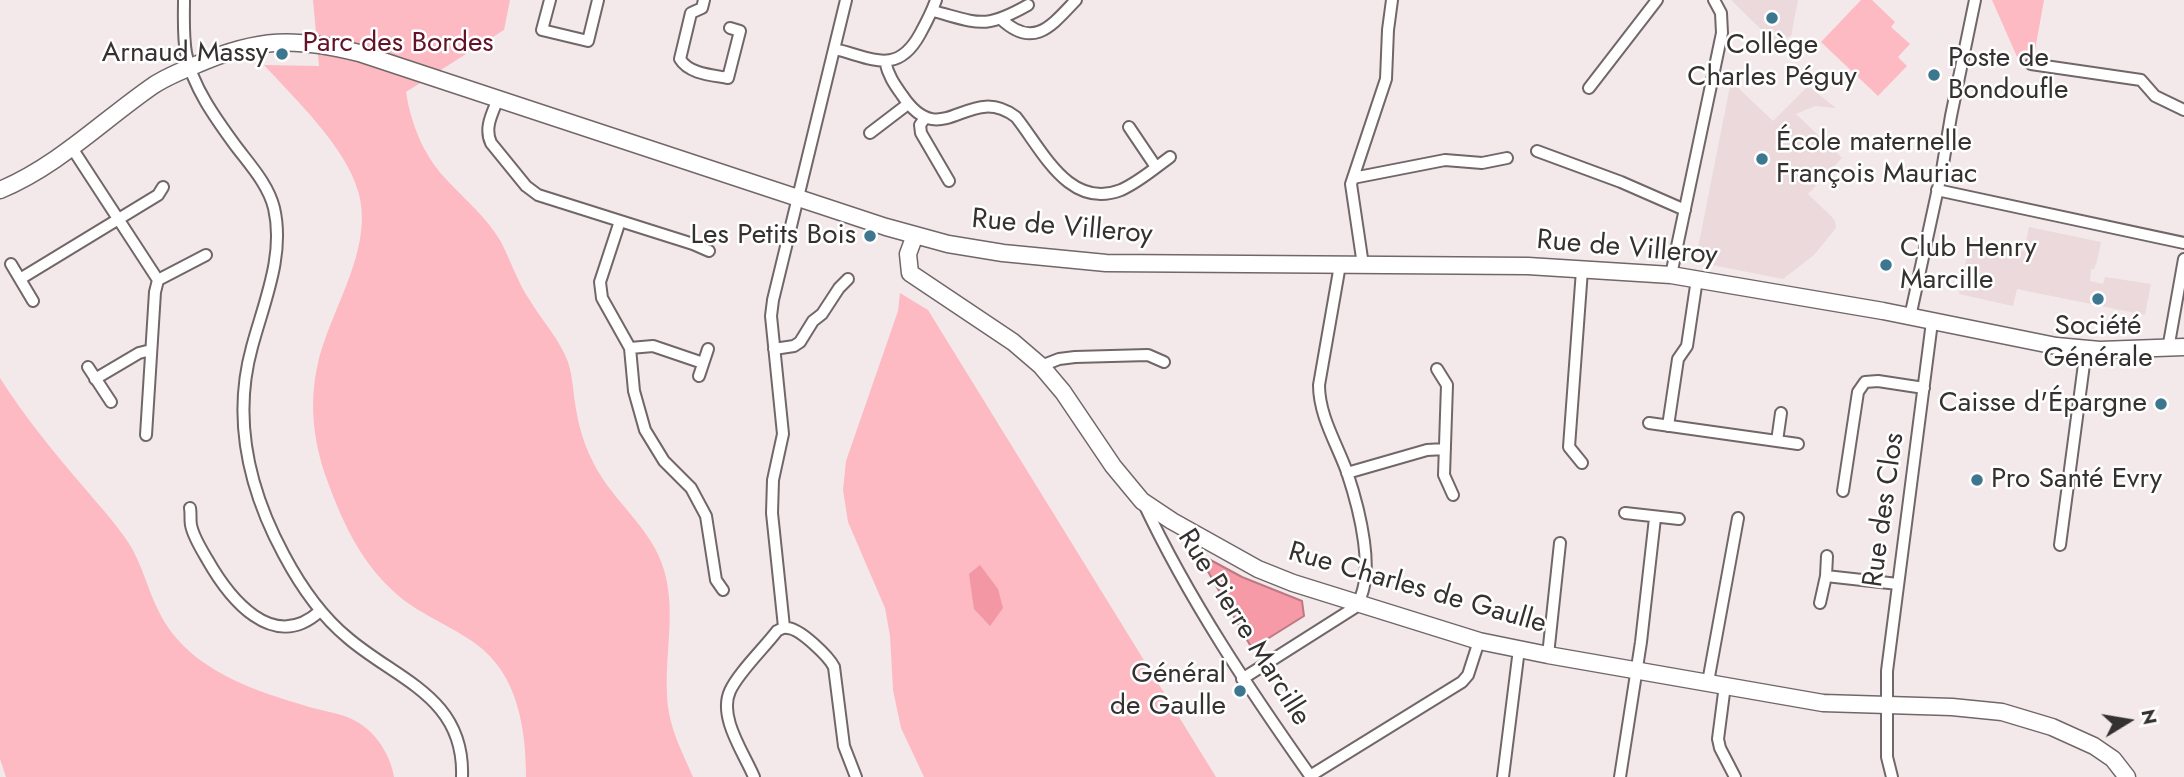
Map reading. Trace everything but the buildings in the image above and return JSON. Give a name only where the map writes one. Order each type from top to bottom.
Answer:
[{"type":"street","points":[[184,0],[185,45],[190,67],[224,130],[264,185],[274,208],[277,249],[246,374],[243,425],[245,448],[255,489],[274,536],[298,581],[320,611],[364,651],[400,673],[436,703],[456,735],[461,752],[462,777]]},
{"type":"street","points":[[550,0],[542,30],[588,41],[598,0]]},
{"type":"street","points":[[704,0],[702,8],[691,13],[680,59],[684,65],[690,70],[728,78],[740,30],[730,29]]},
{"type":"street","points":[[784,627],[772,513],[773,480],[783,434],[771,316],[797,197],[846,0]]},
{"type":"street","points":[[1001,19],[1017,33],[1040,32],[1051,26],[1076,0]]},
{"type":"street","points":[[1363,265],[1351,191],[1386,79],[1392,0]]},
{"type":"street","points":[[1588,88],[1657,0]]},
{"type":"street","points":[[1671,275],[1722,33],[1721,13],[1714,0]]},
{"type":"street","points":[[1910,317],[1975,0]]},
{"type":"street","points":[[835,49],[885,61],[902,58],[908,53],[935,5],[979,23],[993,22],[1028,5]]},
{"type":"street","name":"Rue de Villeroy","points":[[0,190],[54,161],[152,86],[190,67],[247,46],[313,43],[359,53],[948,244],[1003,253],[1095,262],[1528,266],[1671,275],[1910,317],[2012,338],[2086,349],[2176,348]]},
{"type":"street","points":[[885,61],[888,75],[908,104],[925,118],[947,119],[984,106],[995,105],[1006,110],[1016,117],[1066,182],[1077,190],[1108,194],[1122,189],[1170,157]]},
{"type":"street","points":[[2031,64],[2141,80],[2155,96],[2184,110]]},
{"type":"street","points":[[498,99],[488,127],[491,143],[526,186],[538,195],[709,251]]},
{"type":"street","points":[[870,134],[908,104]]},
{"type":"street","points":[[925,118],[920,125],[921,133],[949,181]]},
{"type":"street","points":[[1129,127],[1156,167]]},
{"type":"street","points":[[72,148],[158,280],[146,435]]},
{"type":"street","points":[[1537,151],[1621,182],[1685,210]]},
{"type":"street","points":[[1353,178],[1445,160],[1482,163],[1507,158]]},
{"type":"street","points":[[20,279],[158,195],[163,187]]},
{"type":"street","points":[[1937,190],[2184,243]]},
{"type":"street","points":[[620,221],[600,282],[602,298],[630,348],[639,413],[655,448],[700,502],[710,531],[716,580],[723,590]]},
{"type":"street","name":"Rue Charles de Gaulle","points":[[915,235],[908,254],[910,273],[1013,342],[1041,366],[1063,391],[1113,466],[1142,501],[1258,569],[1293,583],[1479,641],[1548,656],[1823,703],[1952,707],[2002,712],[2025,718],[2094,746],[2113,759],[2127,776]]},
{"type":"street","points":[[158,280],[206,255]]},
{"type":"street","points":[[2176,348],[2184,259]]},
{"type":"street","points":[[11,264],[33,301]]},
{"type":"street","points":[[1242,679],[1344,617],[1358,604],[1366,576],[1360,519],[1347,473],[1319,401],[1319,385],[1340,265]]},
{"type":"street","points":[[1582,270],[1569,447],[1582,463]]},
{"type":"street","points":[[774,349],[794,346],[800,342],[813,321],[822,314],[848,279]]},
{"type":"street","points":[[1668,426],[1678,359],[1687,346],[1697,279]]},
{"type":"street","name":"Rue des Clos","points":[[1892,777],[1887,757],[1887,671],[1932,322]]},
{"type":"street","points":[[630,348],[653,346],[704,363]]},
{"type":"street","points":[[699,376],[708,349]]},
{"type":"street","points":[[2060,545],[2086,349]]},
{"type":"street","points":[[95,379],[139,353],[151,350]]},
{"type":"street","points":[[1041,366],[1059,359],[1075,357],[1147,355],[1164,362]]},
{"type":"street","points":[[88,367],[111,402]]},
{"type":"street","points":[[1437,369],[1447,385],[1444,475],[1452,495]]},
{"type":"street","points":[[1843,491],[1858,391],[1866,382],[1878,381],[1924,388]]},
{"type":"street","points":[[1777,441],[1781,414]]},
{"type":"street","points":[[1649,423],[1798,444]]},
{"type":"street","points":[[1347,473],[1427,450],[1445,449]]},
{"type":"street","name":"Rue Pierre Marcille","points":[[1142,501],[1202,614],[1242,679],[1311,776]]},
{"type":"street","points":[[190,508],[191,525],[202,550],[226,589],[248,612],[267,623],[288,627],[308,622],[320,611]]},
{"type":"street","points":[[1625,513],[1679,519]]},
{"type":"street","points":[[1620,777],[1641,642],[1655,518]]},
{"type":"street","points":[[1707,682],[1738,518]]},
{"type":"street","points":[[1548,656],[1554,555],[1560,543]]},
{"type":"street","points":[[1820,603],[1827,556]]},
{"type":"street","points":[[1826,576],[1898,584]]},
{"type":"street","points":[[754,777],[730,723],[727,703],[734,684],[777,631],[784,627],[791,628],[830,658],[834,667],[844,746],[856,777]]},
{"type":"street","points":[[1311,776],[1462,682],[1468,675],[1479,641]]},
{"type":"street","points":[[1503,777],[1519,649]]},
{"type":"street","points":[[1725,685],[1718,739],[1735,777]]},
{"type":"shaded area","name":"Collège Charles Péguy","points":[[1731,0],[1798,0],[1791,36],[1774,42]]},
{"type":"shaded area","points":[[1731,81],[1773,121],[1808,86],[1836,108],[1815,106],[1796,114],[1842,158],[1808,194],[1831,216],[1836,228],[1814,255],[1783,279],[1712,265],[1701,257],[1698,248]]},
{"type":"shaded area","points":[[2029,227],[2101,242],[2097,261],[2094,269],[2091,269],[2090,281],[2103,284],[2105,277],[2151,284],[2145,315],[2017,289],[2013,306],[1959,294],[1970,241],[2024,251]]},
{"type":"shaded area","points":[[1205,557],[1242,577],[1302,601],[1304,616],[1256,646],[1250,645],[1202,561]]},
{"type":"shaded area","points":[[980,565],[998,589],[1003,608],[990,626],[974,609],[969,574]]},
{"type":"green space","name":"Parc des Bordes","points":[[313,0],[510,0],[504,30],[406,92],[408,104],[419,138],[430,159],[495,233],[525,292],[560,345],[570,368],[579,423],[591,458],[602,478],[642,528],[658,555],[664,570],[670,605],[667,677],[669,713],[693,777],[526,777],[524,741],[517,704],[502,671],[476,644],[412,606],[392,590],[370,565],[345,523],[318,449],[313,406],[318,363],[356,256],[362,212],[352,174],[331,140],[264,65],[319,66]]},
{"type":"green space","points":[[1861,0],[1872,0],[1895,22],[1891,27],[1910,44],[1898,57],[1907,66],[1878,96],[1821,42]]},
{"type":"green space","points":[[1992,0],[2044,0],[2033,61],[2018,59]]},
{"type":"green space","points":[[900,293],[928,310],[1216,777],[924,777],[901,728],[893,690],[890,636],[885,608],[848,522],[843,490],[846,461],[898,311]]},
{"type":"green space","points":[[0,378],[39,433],[128,542],[162,618],[183,645],[214,670],[239,683],[356,721],[372,733],[384,749],[394,777],[6,777],[0,759]]},
{"type":"place","name":"Collège Charles Péguy","points":[[1772,18]]},
{"type":"place","name":"Arnaud Massy","points":[[282,54]]},
{"type":"place","name":"Poste de Bondoufle","points":[[1934,75]]},
{"type":"place","name":"École maternelle François Mauriac","points":[[1762,159]]},
{"type":"place","name":"Les Petits Bois","points":[[870,236]]},
{"type":"place","name":"Club Henry Marcille","points":[[1886,265]]},
{"type":"place","name":"Société Générale","points":[[2098,299]]},
{"type":"place","name":"Caisse d'Épargne","points":[[2161,404]]},
{"type":"place","name":"Pro Santé Evry","points":[[1977,480]]},
{"type":"place","name":"Général de Gaulle","points":[[1240,691]]}]
